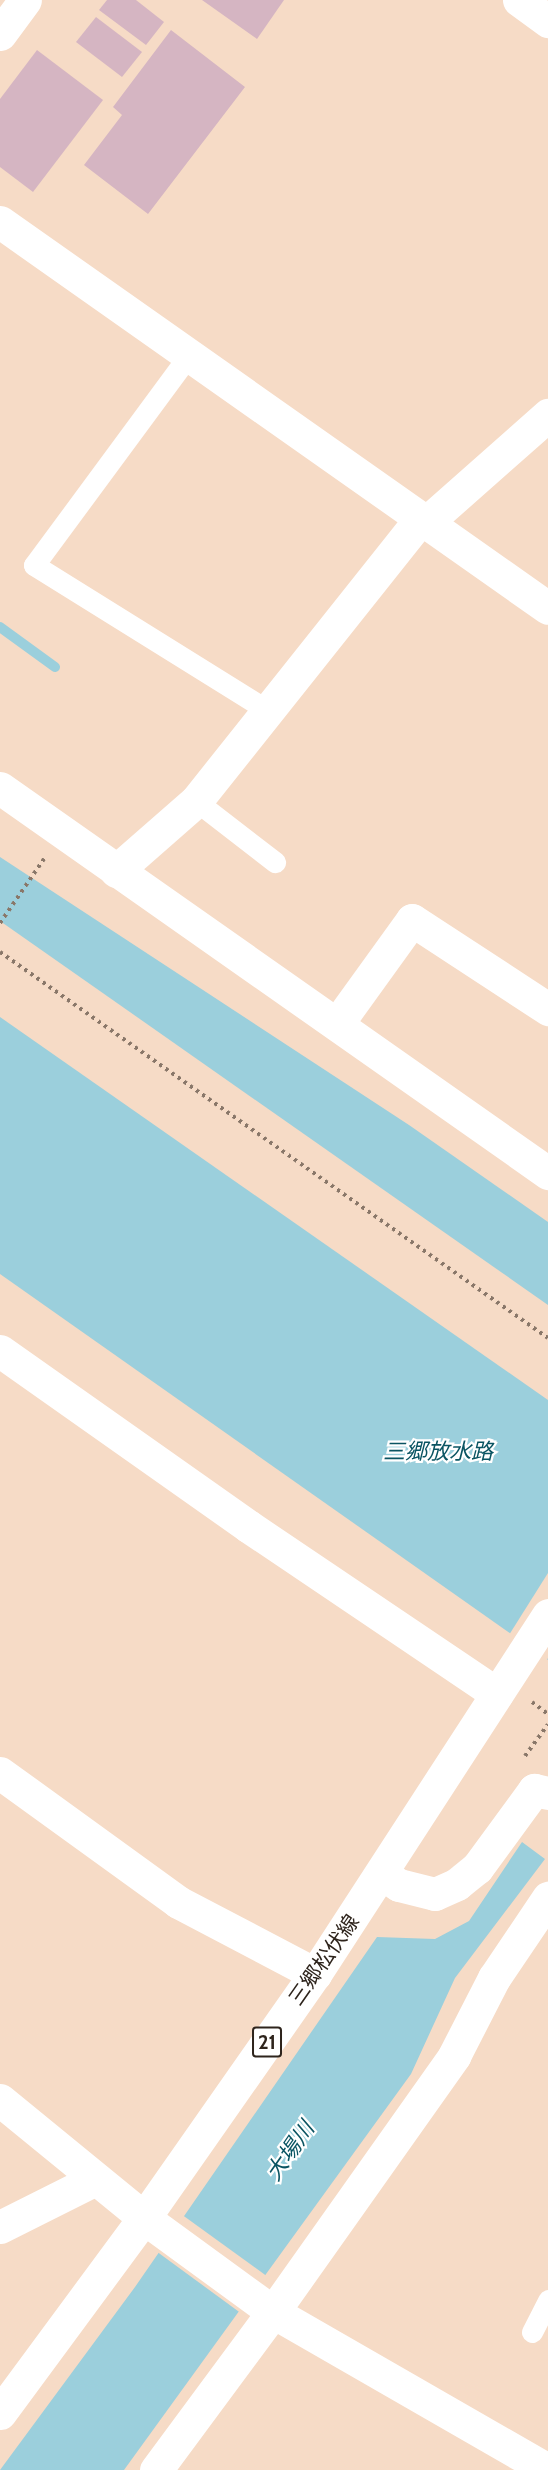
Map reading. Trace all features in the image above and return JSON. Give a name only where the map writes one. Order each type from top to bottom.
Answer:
[{"type":"street","points":[[519,0],[548,21]]},
{"type":"street","points":[[0,222],[548,608]]},
{"type":"street","points":[[116,871],[196,801],[424,520],[548,415]]},
{"type":"street","points":[[0,788],[548,1173]]},
{"type":"street","points":[[337,1024],[412,920],[548,1009]]},
{"type":"street","points":[[0,1350],[249,1526],[497,1694]]},
{"type":"street","name":"三郷松伏線","points":[[0,2413],[154,2225],[315,1974],[383,1874],[548,1615]]},
{"type":"street","points":[[0,1773],[178,1902],[315,1974]]},
{"type":"street","points":[[383,1874],[399,1885],[435,1894],[457,1884],[477,1868],[534,1790],[548,1793]]},
{"type":"street","points":[[156,2470],[264,2305],[454,2056],[494,1978],[548,1898]]},
{"type":"street","points":[[0,2100],[154,2225],[264,2305],[548,2470]]},
{"type":"street","points":[[0,2227],[96,2179]]},
{"type":"lane","points":[[189,355],[34,565],[269,711]]},
{"type":"lane","points":[[196,801],[275,862]]},
{"type":"lane","points":[[532,2332],[548,2300]]},
{"type":"path","points":[[0,923],[51,850]]},
{"type":"path","points":[[0,952],[548,1338]]},
{"type":"path","points":[[518,1766],[548,1724]]},
{"type":"water","points":[[0,857],[409,1125],[548,1222],[548,1305],[0,921]]},
{"type":"water","name":"三郷放水路","points":[[0,1017],[548,1400],[548,1660],[0,1274]]},
{"type":"water","name":"大場川","points":[[522,1842],[545,1859],[455,1978],[411,2074],[124,2470],[0,2470],[135,2287],[377,1937],[435,1939],[469,1921]]},
{"type":"pier","points":[[548,1573],[548,1658],[546,1662],[509,1635]]},
{"type":"pier","points":[[181,2214],[268,2277],[242,2314],[156,2251]]},
{"type":"building","points":[[107,0],[136,0],[164,22],[146,45],[99,10]]},
{"type":"building","points":[[202,0],[284,0],[257,39]]},
{"type":"building","points":[[96,17],[142,52],[122,77],[76,42]]},
{"type":"building","points":[[171,30],[245,87],[148,214],[84,165],[122,115],[113,107]]},
{"type":"building","points":[[37,50],[103,100],[33,192],[0,167],[0,99]]},
{"type":"waterway","points":[[0,627],[55,667]]}]
